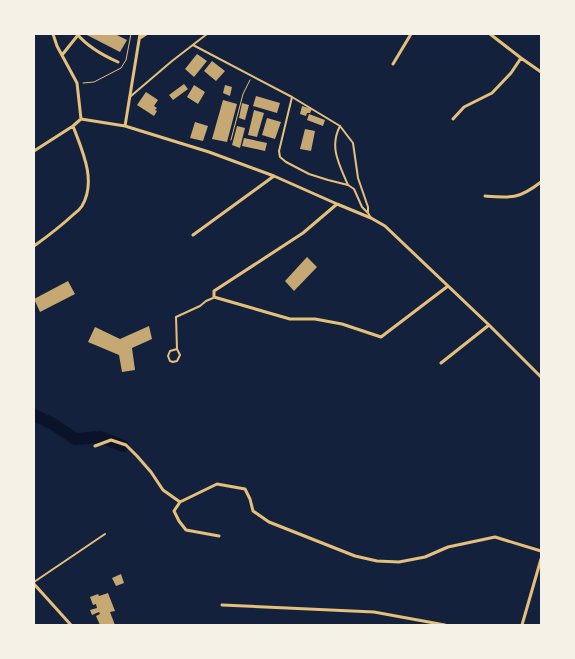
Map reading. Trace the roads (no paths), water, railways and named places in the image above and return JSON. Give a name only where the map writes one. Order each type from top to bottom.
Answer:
[{"type":"street","points":[[53,34],[77,83],[81,118]]},
{"type":"street","points":[[125,126],[140,34]]},
{"type":"street","points":[[139,39],[146,34]]},
{"type":"street","points":[[393,64],[411,34]]},
{"type":"street","points":[[490,34],[541,72]]},
{"type":"street","points":[[62,55],[77,35],[103,56],[118,62]]},
{"type":"street","points":[[453,119],[464,107],[492,93],[521,58]]},
{"type":"street","points":[[34,151],[73,126],[81,118]]},
{"type":"street","points":[[81,118],[125,126],[209,152],[274,176],[372,218],[385,226],[541,377]]},
{"type":"street","points":[[34,246],[82,207],[86,197],[88,181],[84,158],[73,126]]},
{"type":"street","points":[[193,236],[274,176]]},
{"type":"street","points":[[485,196],[512,198],[529,191],[541,182]]},
{"type":"street","points":[[337,204],[304,233],[214,291],[214,297],[290,319],[315,319],[333,322],[381,336],[448,286]]},
{"type":"street","points":[[441,363],[489,325]]},
{"type":"street","points":[[95,446],[111,440],[126,445],[142,461],[163,490],[180,502]]},
{"type":"street","points":[[219,536],[186,530],[174,510],[180,502],[217,484],[245,489],[253,511],[269,522],[355,556],[377,561],[399,562],[425,557],[448,547],[495,536],[541,551]]},
{"type":"street","points":[[522,625],[541,559]]},
{"type":"street","points":[[34,584],[70,625]]},
{"type":"street","points":[[222,605],[374,612],[446,625]]},
{"type":"lane","points":[[129,97],[207,34]]},
{"type":"lane","points":[[193,45],[292,97],[340,126],[353,142],[358,178],[368,207],[368,213]]},
{"type":"lane","points":[[292,97],[279,151],[280,157],[309,174],[348,185],[354,189],[362,207],[372,218]]},
{"type":"lane","points":[[340,126],[334,144],[340,168],[348,185]]},
{"type":"lane","points":[[176,349],[170,351],[168,356],[170,361],[177,361],[180,355],[176,349],[176,316],[200,306],[214,297]]},
{"type":"lane","points":[[34,584],[106,534]]},
{"type":"waterway","points":[[34,415],[53,424],[75,439],[101,437],[123,446]]}]
